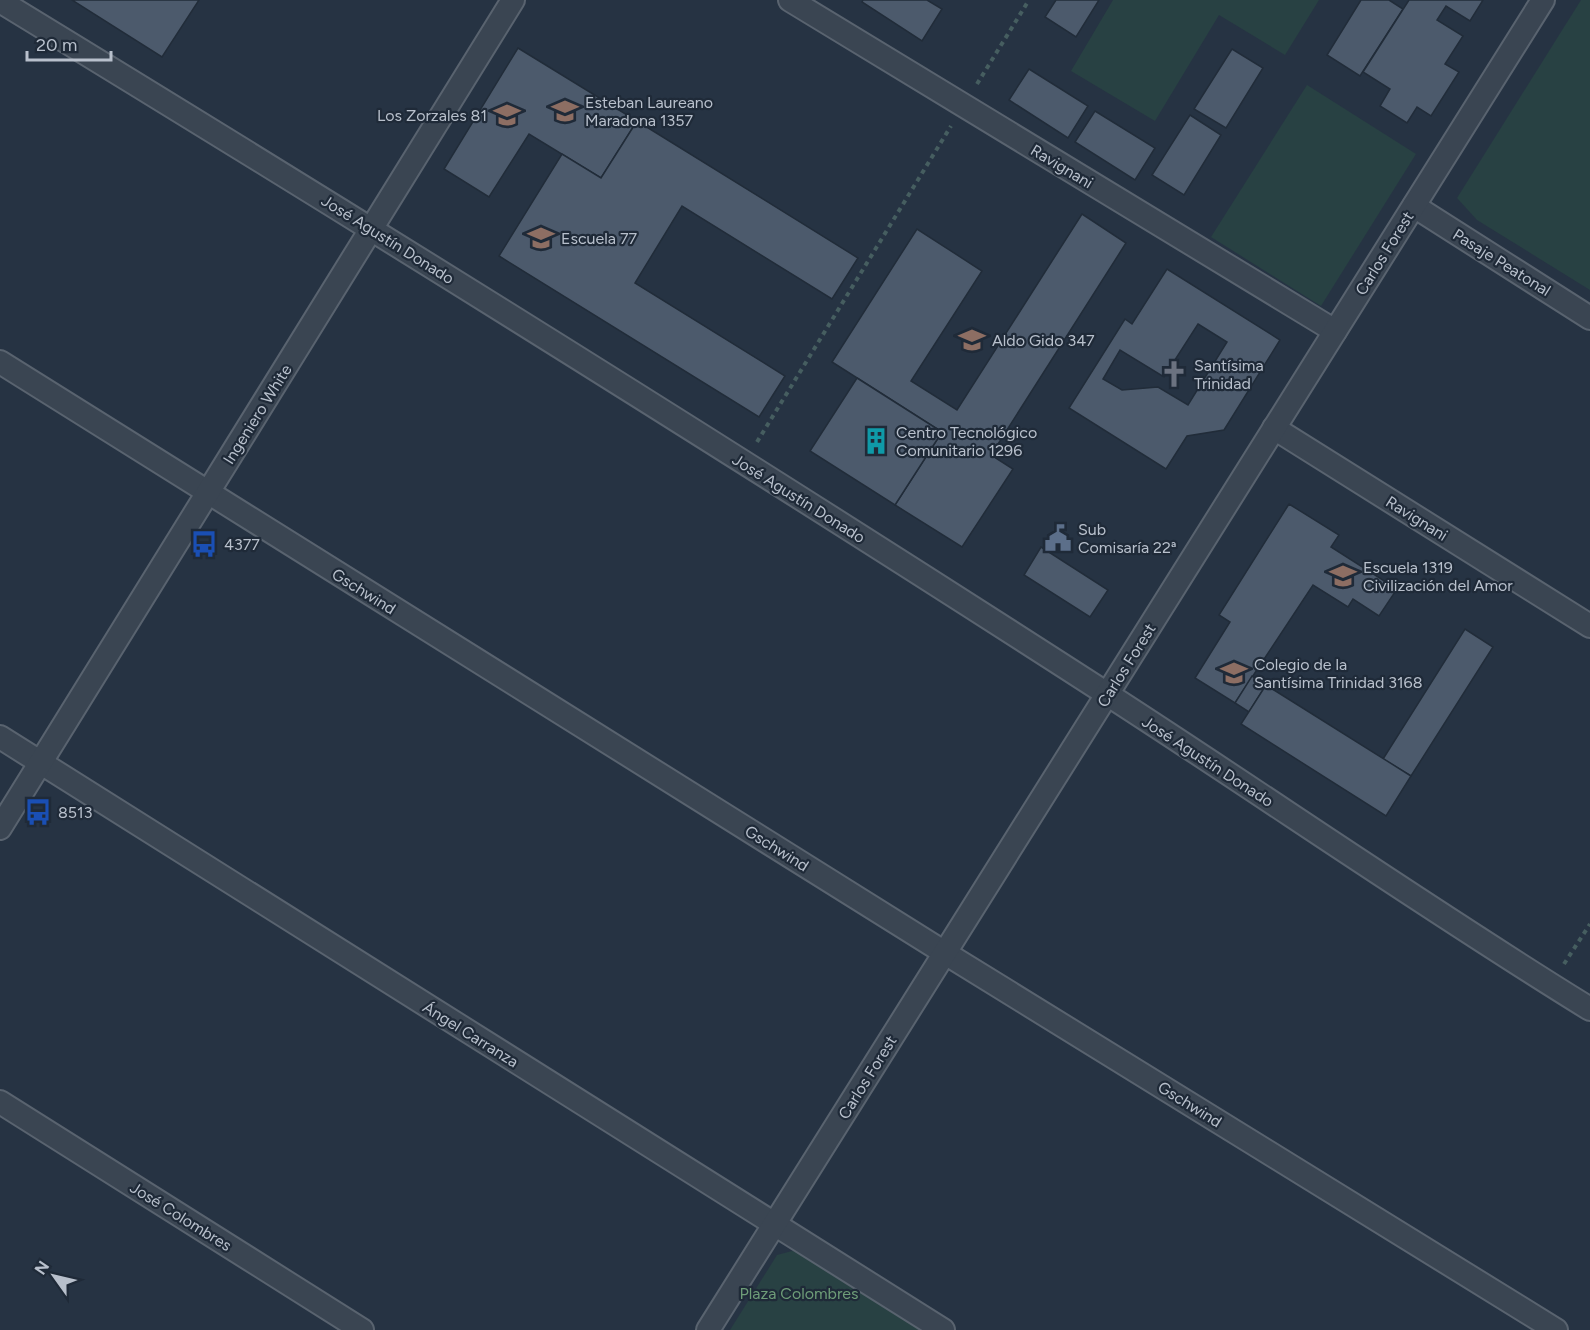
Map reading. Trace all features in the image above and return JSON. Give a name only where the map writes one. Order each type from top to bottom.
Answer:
[{"type":"street","name":"Ingeniero White","points":[[0,828],[513,0]]},
{"type":"street","name":"Ravignani","points":[[790,0],[1335,331]]},
{"type":"street","name":"Carlos Forest","points":[[708,1330],[1544,0]]},
{"type":"street","name":"José Agustín Donado","points":[[0,1],[372,228],[744,463],[1108,694],[1590,1009]]},
{"type":"street","name":"Pasaje Peatonal","points":[[1413,206],[1590,318]]},
{"type":"street","name":"Gschwind","points":[[0,362],[945,953],[1556,1330]]},
{"type":"street","name":"Ravignani","points":[[1274,428],[1590,626]]},
{"type":"street","name":"Ángel Carranza","points":[[0,737],[943,1330]]},
{"type":"street","name":"José Colombres","points":[[0,1102],[362,1330]]},
{"type":"path","points":[[744,463],[1029,0]]},
{"type":"path","points":[[1551,985],[1590,924]]},
{"type":"green space","points":[[1113,0],[1319,0],[1285,55],[1219,15],[1155,121],[1071,71]]},
{"type":"green space","points":[[1581,0],[1590,0],[1590,290],[1477,220],[1457,198]]},
{"type":"green space","points":[[1307,85],[1416,154],[1321,306],[1211,237]]},
{"type":"green space","name":"Plaza Colombres","points":[[792,1251],[809,1254],[929,1330],[730,1330],[777,1255]]},
{"type":"building","points":[[72,0],[199,0],[162,57]]},
{"type":"building","points":[[863,0],[927,0],[942,9],[922,41],[862,2]]},
{"type":"building","points":[[1056,0],[1099,0],[1076,37],[1045,17]]},
{"type":"building","points":[[1361,0],[1389,0],[1403,9],[1360,76],[1327,55]]},
{"type":"building","points":[[1409,0],[1483,0],[1470,21],[1446,6],[1437,20],[1463,36],[1445,64],[1459,72],[1431,116],[1417,107],[1407,123],[1380,106],[1390,89],[1363,72]]},
{"type":"building","points":[[518,48],[637,121],[601,178],[529,134],[489,197],[444,169]]},
{"type":"building","points":[[1232,49],[1263,68],[1226,128],[1194,109]]},
{"type":"building","points":[[1029,69],[1088,106],[1068,138],[1009,100]]},
{"type":"building","points":[[1095,111],[1155,148],[1135,180],[1075,142]]},
{"type":"building","points":[[1190,115],[1221,135],[1184,195],[1152,175]]},
{"type":"building","points":[[637,121],[858,258],[832,299],[682,206],[635,283],[785,376],[759,417],[499,256],[562,154],[601,178]]},
{"type":"building","points":[[1082,214],[1126,243],[991,455],[1013,469],[962,547],[895,505],[942,432],[832,362],[917,229],[982,271],[911,381],[957,410]]},
{"type":"building","name":"Santísima Trinidad","points":[[1167,269],[1280,340],[1224,430],[1187,436],[1166,469],[1069,408],[1125,319],[1132,324]],"holes":[[[1198,324],[1227,342],[1188,405],[1158,387],[1122,390],[1103,379],[1120,350],[1164,377]]]},
{"type":"building","name":"Centro Tecnológico Comunitario 1296","points":[[857,378],[942,432],[895,505],[810,451]]},
{"type":"building","points":[[1289,504],[1339,535],[1331,547],[1397,589],[1379,616],[1353,599],[1348,607],[1313,585],[1235,703],[1195,678],[1230,622],[1219,615]]},
{"type":"building","points":[[1041,547],[1108,590],[1090,617],[1024,575]]},
{"type":"building","points":[[1465,629],[1493,647],[1411,776],[1383,759]]},
{"type":"building","points":[[1252,676],[1266,685],[1249,712],[1235,703]]},
{"type":"building","points":[[1266,685],[1411,776],[1386,816],[1241,724]]},
{"type":"place","name":"Esteban Laureano Maradona 1357","points":[[565,111]]},
{"type":"place","name":"Los Zorzales 81","points":[[507,115]]},
{"type":"place","name":"Escuela 77","points":[[541,238]]},
{"type":"place","name":"Aldo Gido 347","points":[[972,340]]},
{"type":"place","name":"Santísima Trinidad","points":[[1174,374]]},
{"type":"place","name":"Centro Tecnológico Comunitario 1296","points":[[876,441]]},
{"type":"place","name":"Sub Comisaría 22ª","points":[[1058,538]]},
{"type":"place","name":"4377","points":[[204,544]]},
{"type":"place","name":"Escuela 1319 Civilización del Amor","points":[[1343,576]]},
{"type":"place","name":"Colegio de la Santísima Trinidad 3168","points":[[1234,673]]},
{"type":"place","name":"8513","points":[[38,812]]}]
